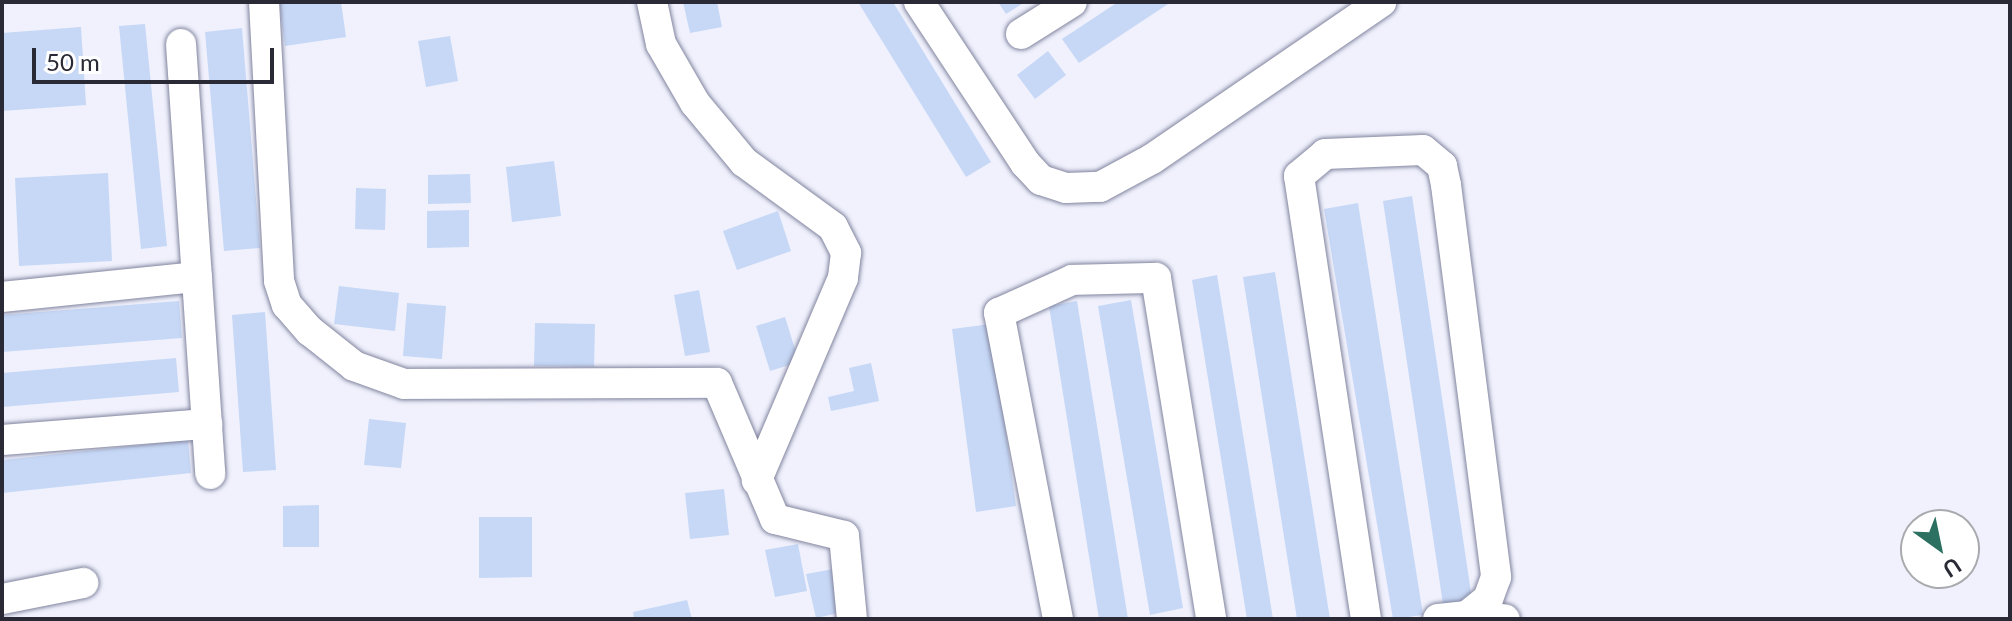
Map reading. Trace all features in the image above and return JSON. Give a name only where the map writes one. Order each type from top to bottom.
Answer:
[{"type":"street","points":[[264,2],[279,281],[287,305],[310,331],[354,366],[404,384],[518,387],[704,378],[727,393],[757,480],[775,519],[842,533],[850,551],[852,619]]},
{"type":"street","points":[[652,2],[661,44],[695,103],[744,162],[833,227],[846,253],[843,278],[757,480]]},
{"type":"street","points":[[919,2],[1025,163],[1041,180],[1066,188],[1100,187],[1152,159],[1381,2]]},
{"type":"street","points":[[1021,34],[1072,2]]},
{"type":"street","points":[[181,44],[210,474]]},
{"type":"street","points":[[1366,619],[1298,192],[1302,168],[1325,154],[1423,150],[1442,166],[1496,577],[1488,599],[1453,617]]},
{"type":"street","points":[[2,297],[197,277]]},
{"type":"street","points":[[1058,619],[999,313],[1072,280],[1156,278],[1211,619]]},
{"type":"street","points":[[2,440],[207,424]]},
{"type":"street","points":[[8,605],[83,583]]},
{"type":"street","points":[[1453,617],[1505,619]]},
{"type":"building","points":[[279,2],[341,2],[346,37],[285,46]]},
{"type":"building","points":[[683,2],[717,2],[722,27],[690,33]]},
{"type":"building","points":[[858,2],[893,2],[991,162],[966,177]]},
{"type":"building","points":[[998,2],[1025,2],[1006,14]]},
{"type":"building","points":[[1118,2],[1171,2],[1079,63],[1062,39]]},
{"type":"building","points":[[145,24],[167,246],[141,249],[119,26]]},
{"type":"building","points":[[81,27],[86,105],[2,111],[2,33]]},
{"type":"building","points":[[242,28],[260,248],[224,251],[205,32]]},
{"type":"building","points":[[450,36],[458,81],[426,87],[418,41]]},
{"type":"building","points":[[1048,51],[1066,75],[1035,99],[1017,75]]},
{"type":"building","points":[[554,161],[561,216],[512,222],[506,167]]},
{"type":"building","points":[[108,173],[112,261],[19,266],[15,178]]},
{"type":"building","points":[[470,174],[471,203],[428,204],[428,175]]},
{"type":"building","points":[[356,188],[386,189],[385,230],[355,229]]},
{"type":"building","points":[[1412,196],[1473,606],[1444,611],[1383,201]]},
{"type":"building","points":[[1358,203],[1423,615],[1393,619],[1324,209]]},
{"type":"building","points":[[469,210],[469,247],[427,248],[427,211]]},
{"type":"building","points":[[778,211],[791,251],[737,270],[723,231]]},
{"type":"building","points":[[1275,272],[1330,619],[1297,619],[1243,277]]},
{"type":"building","points":[[1217,275],[1273,619],[1247,619],[1192,280]]},
{"type":"building","points":[[339,286],[399,293],[395,331],[334,324]]},
{"type":"building","points":[[699,290],[710,352],[685,356],[674,295]]},
{"type":"building","points":[[1131,300],[1183,608],[1150,615],[1098,306]]},
{"type":"building","points":[[179,301],[182,338],[2,352],[2,315]]},
{"type":"building","points":[[1077,301],[1128,619],[1099,619],[1049,306]]},
{"type":"building","points":[[407,303],[446,306],[442,359],[403,356]]},
{"type":"building","points":[[265,312],[276,470],[243,472],[232,315]]},
{"type":"building","points":[[785,317],[799,362],[770,371],[756,326]]},
{"type":"building","points":[[535,323],[595,324],[594,367],[534,366]]},
{"type":"building","points":[[991,324],[1016,506],[976,512],[952,329]]},
{"type":"building","points":[[176,358],[179,392],[2,407],[2,373]]},
{"type":"building","points":[[871,363],[879,401],[831,411],[828,397],[854,391],[849,368]]},
{"type":"building","points":[[369,419],[406,423],[401,468],[364,465]]},
{"type":"building","points":[[188,440],[191,473],[2,493],[2,460]]},
{"type":"building","points":[[724,489],[729,535],[690,539],[685,493]]},
{"type":"building","points":[[319,505],[319,547],[283,547],[283,506]]},
{"type":"building","points":[[479,517],[532,517],[532,577],[479,578]]},
{"type":"building","points":[[798,544],[807,591],[775,597],[765,550]]},
{"type":"building","points":[[839,568],[848,611],[816,618],[806,574]]},
{"type":"building","points":[[687,600],[692,619],[634,619],[633,612]]}]
